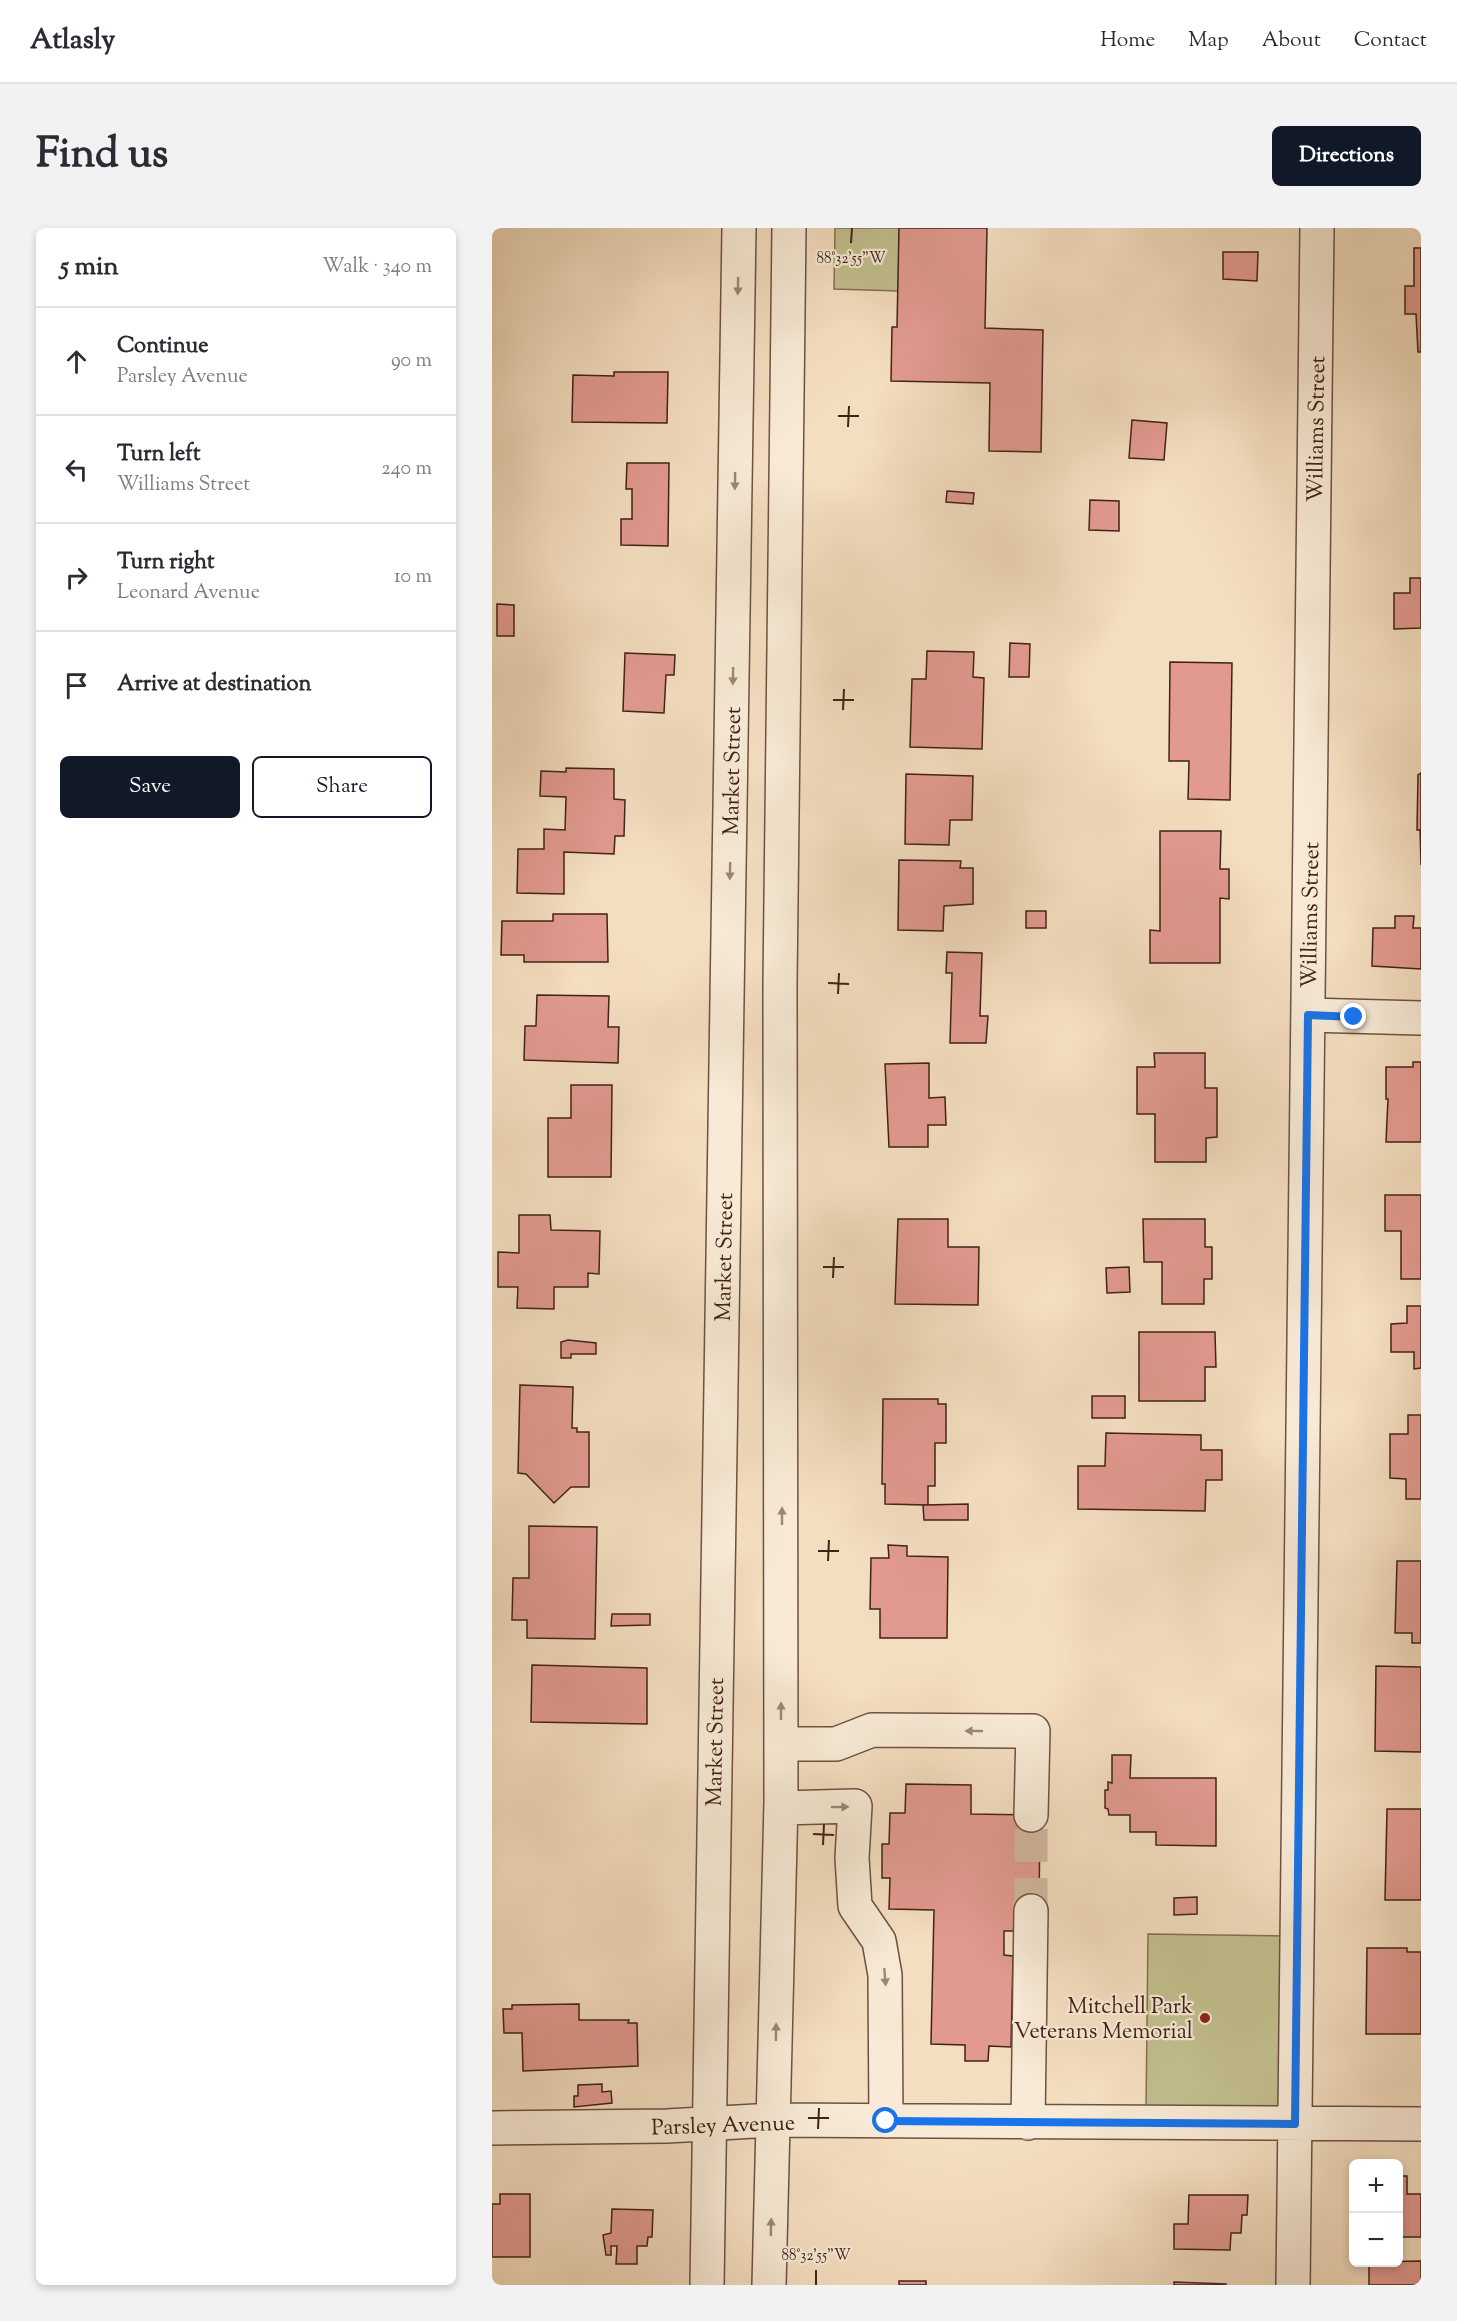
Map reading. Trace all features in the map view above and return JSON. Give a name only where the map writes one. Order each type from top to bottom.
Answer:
[{"type":"street","name":"Market Street","points":[[707,2285],[739,228]]},
{"type":"street","points":[[770,2285],[781,1808],[780,984],[789,228]]},
{"type":"street","name":"Williams Street","points":[[1293,2285],[1317,228]]},
{"type":"street","points":[[1308,1015],[1421,1018]]},
{"type":"street","points":[[781,1744],[836,1744],[872,1730],[1033,1731],[1031,1815]]},
{"type":"street","points":[[781,1808],[855,1806],[852,1858],[855,1906],[879,1941],[885,1975],[886,2121]]},
{"type":"street","points":[[1028,2123],[1031,1911]]},
{"type":"street","name":"Parsley Avenue","points":[[492,2128],[708,2124],[774,2120],[1421,2124]]},
{"type":"shaded area","points":[[835,228],[900,228],[899,291],[834,289]]},
{"type":"shaded area","points":[[1148,1934],[1289,1936],[1286,2113],[1146,2111]]},
{"type":"building","points":[[899,228],[987,228],[985,328],[1043,330],[1041,452],[989,451],[990,383],[891,381],[892,327],[897,327]]},
{"type":"building","points":[[1414,248],[1421,248],[1421,352],[1418,352],[1416,314],[1405,314],[1405,286],[1414,286]]},
{"type":"building","points":[[1223,252],[1258,252],[1257,281],[1223,279]]},
{"type":"building","points":[[614,372],[668,372],[667,423],[572,422],[573,375],[614,376]]},
{"type":"building","points":[[1132,420],[1167,423],[1164,460],[1129,458]]},
{"type":"building","points":[[627,463],[669,463],[668,546],[621,545],[621,519],[632,519],[632,489],[626,489]]},
{"type":"building","points":[[947,491],[974,493],[973,504],[946,502]]},
{"type":"building","points":[[1090,500],[1119,501],[1119,531],[1089,530]]},
{"type":"building","points":[[1410,578],[1421,578],[1421,628],[1394,629],[1394,593],[1410,593]]},
{"type":"building","points":[[497,604],[514,605],[514,636],[497,636]]},
{"type":"building","points":[[1010,643],[1030,644],[1029,677],[1009,677]]},
{"type":"building","points":[[927,651],[974,652],[973,677],[984,678],[982,749],[910,747],[912,679],[926,679]]},
{"type":"building","points":[[625,653],[675,655],[674,675],[666,675],[664,713],[623,711]]},
{"type":"building","points":[[1170,662],[1232,663],[1230,800],[1188,799],[1189,761],[1169,761]]},
{"type":"building","points":[[566,768],[614,769],[614,799],[625,800],[624,836],[615,836],[614,854],[564,852],[564,894],[517,893],[518,849],[544,849],[544,829],[565,830],[566,797],[540,796],[541,771],[566,772]]},
{"type":"building","points":[[1421,773],[1421,865],[1420,830],[1417,830],[1418,775]]},
{"type":"building","points":[[906,774],[973,776],[972,820],[950,820],[949,845],[905,844]]},
{"type":"building","points":[[1160,831],[1221,831],[1220,869],[1229,869],[1229,899],[1220,898],[1220,963],[1150,963],[1150,930],[1160,931]]},
{"type":"building","points":[[899,860],[961,861],[960,868],[973,868],[973,904],[944,906],[943,931],[898,930]]},
{"type":"building","points":[[1026,911],[1046,911],[1046,928],[1026,928]]},
{"type":"building","points":[[553,914],[607,914],[608,962],[524,962],[524,955],[501,955],[502,921],[553,921]]},
{"type":"building","points":[[1395,916],[1414,916],[1413,928],[1421,928],[1421,969],[1372,966],[1373,928],[1395,928]]},
{"type":"building","points":[[947,952],[982,953],[980,1016],[988,1016],[986,1043],[950,1043],[952,973],[946,973]]},
{"type":"building","points":[[537,995],[609,996],[608,1027],[619,1027],[618,1063],[524,1060],[525,1026],[536,1026]]},
{"type":"building","points":[[1154,1053],[1205,1053],[1205,1088],[1217,1088],[1217,1137],[1206,1138],[1206,1162],[1155,1162],[1155,1114],[1137,1114],[1137,1067],[1155,1067]]},
{"type":"building","points":[[1413,1062],[1421,1062],[1421,1142],[1386,1142],[1388,1099],[1386,1099],[1386,1067],[1413,1067]]},
{"type":"building","points":[[929,1063],[929,1098],[945,1097],[946,1125],[928,1125],[928,1147],[889,1147],[885,1064]]},
{"type":"building","points":[[571,1085],[612,1085],[611,1177],[548,1177],[548,1118],[571,1118]]},
{"type":"building","points":[[1385,1195],[1421,1195],[1421,1279],[1401,1279],[1401,1231],[1385,1231]]},
{"type":"building","points":[[519,1215],[550,1215],[551,1230],[600,1231],[599,1274],[588,1273],[588,1287],[554,1287],[554,1309],[517,1308],[518,1287],[498,1287],[498,1252],[519,1253]]},
{"type":"building","points":[[898,1219],[948,1219],[948,1247],[979,1247],[978,1305],[895,1304]]},
{"type":"building","points":[[1143,1219],[1205,1219],[1205,1247],[1212,1247],[1212,1279],[1204,1279],[1204,1304],[1162,1304],[1162,1262],[1144,1262]]},
{"type":"building","points":[[1129,1267],[1130,1292],[1107,1293],[1106,1268]]},
{"type":"building","points":[[1407,1306],[1421,1306],[1421,1368],[1414,1369],[1414,1352],[1391,1352],[1391,1324],[1407,1323]]},
{"type":"building","points":[[1139,1332],[1215,1332],[1216,1367],[1205,1367],[1205,1401],[1139,1401]]},
{"type":"building","points":[[568,1340],[596,1343],[596,1354],[571,1354],[571,1358],[561,1358],[561,1342]]},
{"type":"building","points":[[520,1385],[573,1387],[572,1428],[577,1428],[577,1432],[589,1432],[589,1487],[571,1487],[554,1503],[526,1474],[518,1473]]},
{"type":"building","points":[[1092,1396],[1125,1396],[1125,1418],[1092,1418]]},
{"type":"building","points":[[883,1399],[938,1399],[938,1404],[946,1404],[946,1443],[935,1443],[935,1486],[928,1486],[928,1505],[885,1504],[885,1484],[882,1484]]},
{"type":"building","points":[[1408,1415],[1421,1415],[1421,1499],[1406,1499],[1406,1479],[1390,1478],[1390,1434],[1408,1434]]},
{"type":"building","points":[[1106,1433],[1201,1435],[1201,1450],[1222,1450],[1222,1480],[1206,1480],[1205,1511],[1078,1509],[1078,1466],[1105,1466]]},
{"type":"building","points":[[968,1504],[968,1520],[924,1520],[923,1505]]},
{"type":"building","points":[[529,1526],[597,1527],[595,1639],[527,1638],[527,1620],[512,1620],[513,1578],[529,1578]]},
{"type":"building","points":[[888,1545],[907,1546],[907,1556],[948,1557],[947,1638],[880,1638],[880,1609],[870,1609],[871,1558],[889,1558]]},
{"type":"building","points":[[1397,1561],[1421,1561],[1421,1643],[1412,1643],[1412,1633],[1395,1633]]},
{"type":"building","points":[[612,1614],[650,1614],[650,1625],[611,1626]]},
{"type":"building","points":[[532,1665],[647,1668],[647,1724],[531,1722]]},
{"type":"building","points":[[1376,1666],[1421,1667],[1421,1752],[1375,1751]]},
{"type":"building","points":[[1112,1755],[1131,1755],[1130,1778],[1216,1778],[1216,1846],[1156,1845],[1156,1832],[1130,1832],[1130,1815],[1109,1815],[1108,1809],[1105,1808],[1105,1790],[1108,1790],[1108,1782],[1112,1783]]},
{"type":"building","points":[[906,1784],[971,1785],[971,1814],[1040,1815],[1039,1911],[1024,1931],[1004,1931],[1004,1955],[1013,1956],[1011,2047],[989,2046],[988,2061],[965,2061],[965,2045],[931,2044],[934,1910],[889,1909],[890,1878],[882,1878],[882,1844],[889,1844],[890,1813],[905,1813]]},
{"type":"building","points":[[1387,1809],[1421,1809],[1421,1900],[1385,1900]]},
{"type":"building","points":[[1197,1897],[1197,1914],[1174,1915],[1174,1898]]},
{"type":"building","points":[[1367,1948],[1407,1948],[1407,1952],[1421,1952],[1421,2034],[1366,2034]]},
{"type":"building","points":[[579,2004],[579,2020],[629,2020],[628,2023],[637,2023],[638,2066],[523,2071],[522,2033],[504,2033],[503,2009],[512,2009],[512,2005]]},
{"type":"building","points":[[602,2084],[602,2092],[611,2091],[612,2103],[574,2107],[574,2096],[578,2096],[578,2085]]},
{"type":"building","points":[[1403,2176],[1407,2176],[1407,2194],[1421,2194],[1421,2237],[1403,2237]]},
{"type":"building","points":[[500,2194],[530,2194],[530,2257],[492,2257],[492,2204],[500,2204]]},
{"type":"building","points":[[1189,2195],[1248,2195],[1247,2215],[1242,2215],[1241,2233],[1231,2233],[1230,2250],[1174,2249],[1174,2224],[1188,2224]]},
{"type":"building","points":[[612,2209],[653,2210],[652,2237],[648,2237],[647,2246],[637,2246],[637,2264],[616,2264],[617,2246],[611,2246],[611,2255],[606,2255],[603,2235],[611,2233]]},
{"type":"building","points":[[1403,2261],[1421,2261],[1421,2285],[1369,2285],[1369,2267],[1403,2267]]},
{"type":"building","points":[[899,2281],[926,2281],[926,2285],[899,2285]]},
{"type":"building","points":[[1174,2282],[1226,2284],[1226,2285],[1174,2285]]},
{"type":"tunnel","points":[[1031,1815],[1031,1911]]},
{"type":"place","name":"Mitchell Park Veterans Memorial","points":[[1205,2018]]},
{"type":"route","points":[[886,2121],[1295,2124],[1308,1015],[1354,1017]]}]
